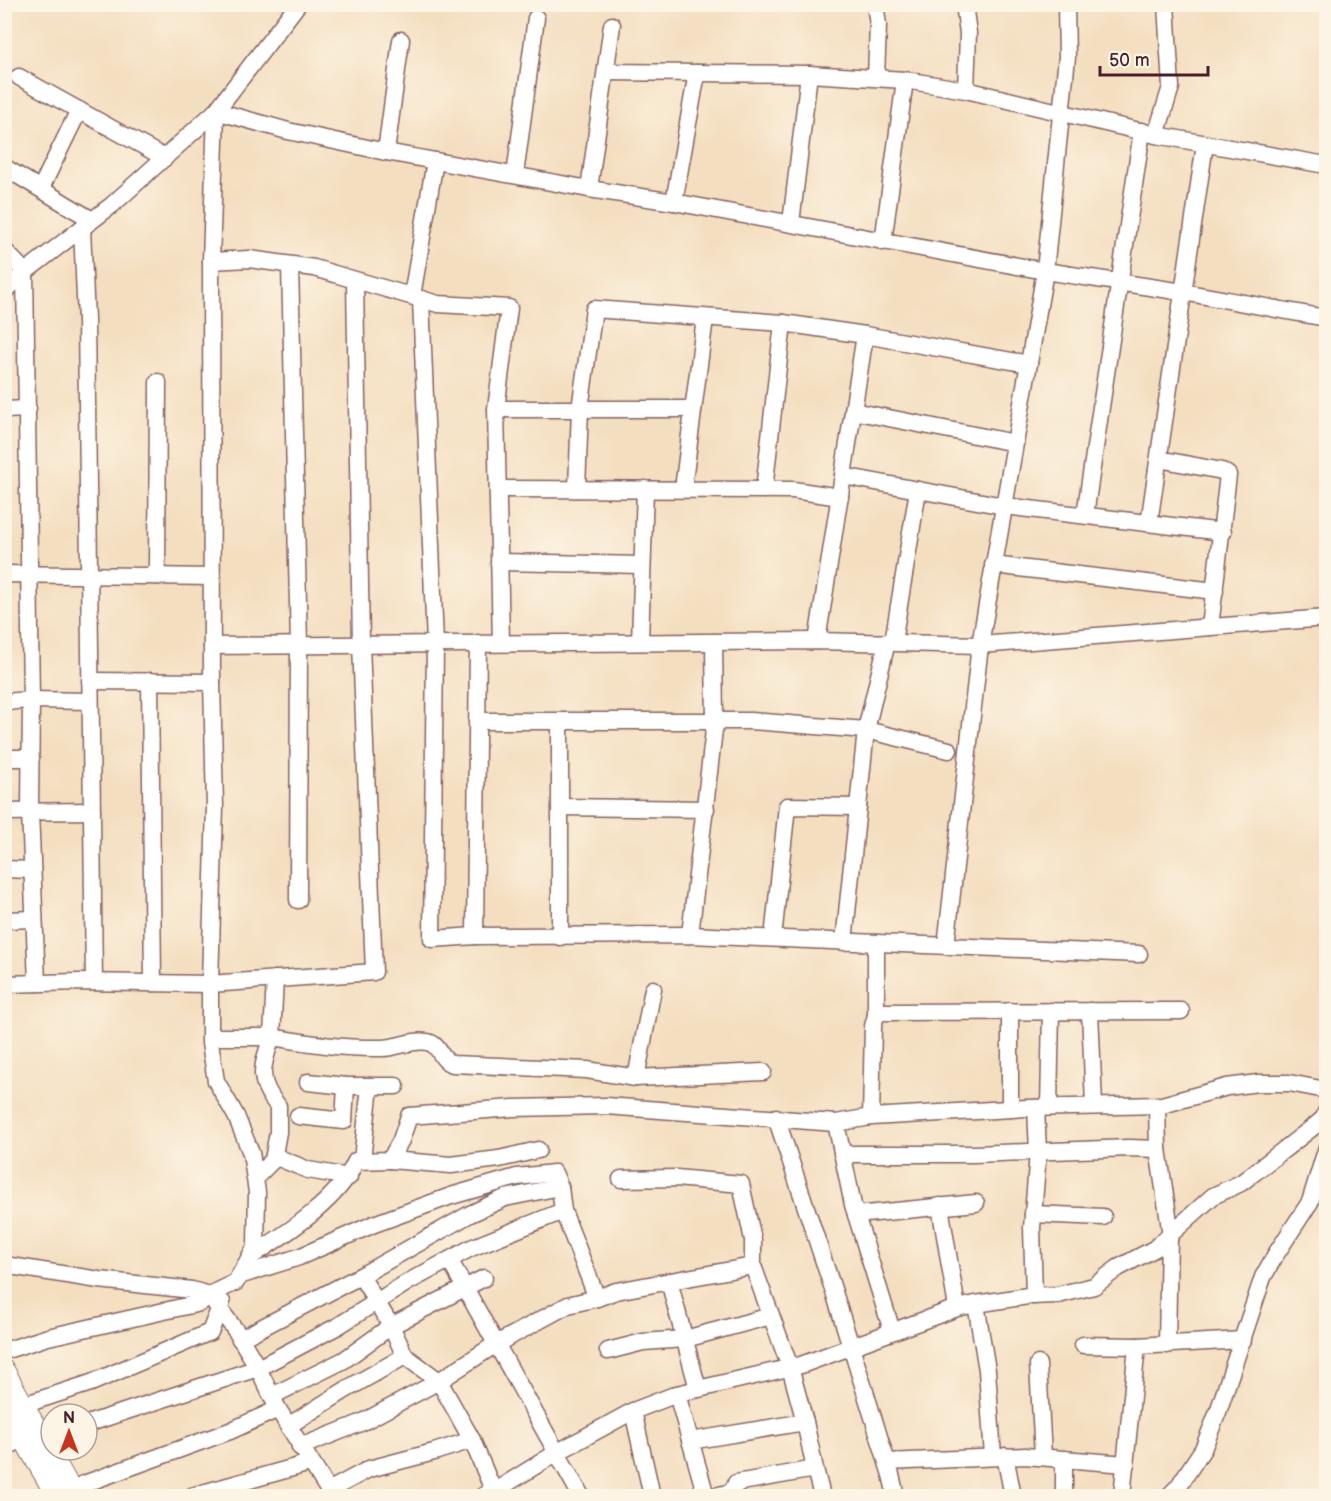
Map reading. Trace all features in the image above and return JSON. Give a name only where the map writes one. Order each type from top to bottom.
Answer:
[{"type":"main road","points":[[4,1371],[14,1405],[38,1435],[67,1494]]},
{"type":"street","points":[[4,292],[25,272],[87,224],[165,158],[216,111],[298,4]]},
{"type":"street","points":[[875,4],[878,25],[876,77]]},
{"type":"street","points":[[964,4],[968,33],[966,90]]},
{"type":"street","points":[[946,946],[980,645],[1045,271],[1068,42],[1066,4]]},
{"type":"street","points":[[1085,515],[1120,281],[1149,133],[1171,87],[1166,4]]},
{"type":"street","points":[[515,176],[536,18]]},
{"type":"street","points":[[589,189],[612,25]]},
{"type":"street","points":[[386,152],[401,40]]},
{"type":"street","points":[[606,72],[809,74],[905,80],[966,90],[1149,133],[1326,165]]},
{"type":"street","points":[[674,202],[697,73]]},
{"type":"street","points":[[791,223],[809,74]]},
{"type":"street","points":[[19,77],[165,158]]},
{"type":"street","points":[[883,242],[905,80]]},
{"type":"street","points":[[41,188],[79,110]]},
{"type":"street","points":[[216,111],[288,131],[386,152],[791,223],[1045,271],[1120,281],[1326,318]]},
{"type":"street","points":[[4,1351],[59,1335],[214,1301],[237,1279],[256,1246],[256,1177],[251,1153],[236,1116],[216,1081],[210,1037],[215,806],[212,682],[211,261],[216,111]]},
{"type":"street","points":[[1149,523],[1205,144]]},
{"type":"street","points":[[435,161],[417,298],[435,644],[432,939],[475,936],[690,935],[1139,954]]},
{"type":"street","points":[[4,167],[41,188],[87,224]]},
{"type":"street","points":[[87,224],[87,575],[94,982]]},
{"type":"street","points":[[4,250],[25,272],[30,575],[30,811],[37,983]]},
{"type":"street","points":[[211,261],[249,259],[314,268],[438,304],[509,308],[496,409],[501,644]]},
{"type":"street","points":[[290,265],[299,645],[298,900]]},
{"type":"street","points":[[4,984],[94,982],[210,984],[374,972],[361,644],[355,281]]},
{"type":"street","points":[[578,489],[580,409],[594,309],[783,323],[1029,364]]},
{"type":"street","points":[[683,489],[705,318]]},
{"type":"street","points":[[764,490],[783,323]]},
{"type":"street","points":[[818,641],[865,335]]},
{"type":"street","points":[[157,576],[158,382]]},
{"type":"street","points":[[4,410],[28,409]]},
{"type":"street","points":[[496,409],[692,409]]},
{"type":"street","points":[[853,411],[1015,443]]},
{"type":"street","points":[[1159,459],[1222,471],[1228,475],[1210,627]]},
{"type":"street","points":[[843,476],[1004,506],[1223,532]]},
{"type":"street","points":[[498,489],[793,490],[840,497]]},
{"type":"street","points":[[640,642],[645,489]]},
{"type":"street","points":[[844,942],[866,730],[890,642],[918,490]]},
{"type":"street","points":[[500,562],[642,565]]},
{"type":"street","points":[[993,565],[1215,591]]},
{"type":"street","points":[[4,574],[212,577]]},
{"type":"street","points":[[212,646],[818,641],[980,645],[1326,618]]},
{"type":"street","points":[[690,935],[715,721],[714,642]]},
{"type":"street","points":[[475,936],[478,644]]},
{"type":"street","points":[[90,681],[212,682]]},
{"type":"street","points":[[150,681],[153,983]]},
{"type":"street","points":[[4,702],[90,701]]},
{"type":"street","points":[[477,721],[750,721],[866,730],[950,750]]},
{"type":"street","points":[[560,721],[560,937]]},
{"type":"street","points":[[4,758],[31,758]]},
{"type":"street","points":[[774,938],[788,806],[858,807]]},
{"type":"street","points":[[560,807],[706,809]]},
{"type":"street","points":[[4,812],[92,812]]},
{"type":"street","points":[[4,869],[32,870]]},
{"type":"street","points":[[4,920],[34,919]]},
{"type":"street","points":[[871,1117],[873,1026],[876,1015],[876,943]]},
{"type":"street","points":[[256,1177],[273,1160],[278,1132],[278,1106],[265,1086],[262,1067],[272,1037],[274,979]]},
{"type":"street","points":[[636,1077],[653,989]]},
{"type":"street","points":[[876,1015],[888,1011],[1181,1011]]},
{"type":"street","points":[[1010,1011],[1010,1109]]},
{"type":"street","points":[[1034,1296],[1032,1228],[1051,1011]]},
{"type":"street","points":[[1090,1011],[1094,1106]]},
{"type":"street","points":[[210,1037],[272,1037],[384,1048],[422,1041],[431,1042],[437,1047],[447,1063],[587,1070],[636,1077],[763,1072]]},
{"type":"street","points":[[308,1082],[346,1086],[396,1086]]},
{"type":"street","points":[[390,1160],[409,1116],[513,1108],[606,1106],[836,1123],[871,1117],[1042,1107],[1157,1105],[1186,1100],[1227,1087],[1258,1083],[1289,1083],[1326,1090]]},
{"type":"street","points":[[298,1116],[344,1122],[346,1086]]},
{"type":"street","points":[[362,1160],[370,1086]]},
{"type":"street","points":[[1157,1105],[1158,1149],[1170,1236],[1167,1345]]},
{"type":"street","points":[[361,1276],[391,1326],[405,1356],[439,1381],[472,1440],[497,1492],[556,1453],[633,1411],[677,1394],[790,1367],[957,1308],[1034,1296],[1058,1295],[1094,1286],[1118,1268],[1154,1249],[1213,1196],[1241,1183],[1317,1124],[1324,1118],[1326,1112]]},
{"type":"street","points":[[776,1118],[851,1346],[896,1497]]},
{"type":"street","points":[[836,1123],[856,1215],[892,1331]]},
{"type":"street","points":[[842,1154],[974,1154],[1158,1149]]},
{"type":"street","points":[[250,1257],[287,1233],[324,1201],[349,1177],[356,1161],[390,1160],[451,1166],[538,1150]]},
{"type":"street","points":[[1170,1497],[1203,1449],[1243,1340],[1263,1277],[1310,1202],[1326,1150]]},
{"type":"street","points":[[274,1156],[308,1170],[349,1177]]},
{"type":"street","points":[[237,1279],[299,1257],[396,1216],[452,1196],[517,1177],[554,1173],[560,1187],[563,1211],[597,1298]]},
{"type":"street","points":[[621,1179],[676,1178],[741,1184],[753,1240],[753,1266],[790,1367],[806,1422],[822,1497]]},
{"type":"street","points":[[240,1339],[361,1276],[470,1214],[505,1198],[560,1187]]},
{"type":"street","points":[[856,1215],[976,1203]]},
{"type":"street","points":[[940,1206],[957,1308]]},
{"type":"street","points":[[99,1420],[258,1368],[338,1326],[408,1282],[471,1248],[563,1211]]},
{"type":"street","points":[[1033,1214],[1103,1217]]},
{"type":"street","points":[[450,1261],[581,1497]]},
{"type":"street","points":[[4,1265],[99,1280],[192,1290],[214,1301],[258,1368],[288,1426],[330,1494],[369,1469],[472,1440]]},
{"type":"street","points":[[300,1447],[363,1422],[439,1381],[496,1344],[567,1305],[616,1291],[753,1266]]},
{"type":"street","points":[[67,1494],[230,1431],[344,1360],[391,1326],[484,1278]]},
{"type":"street","points":[[669,1281],[698,1389]]},
{"type":"street","points":[[14,1405],[91,1383],[210,1332],[214,1301]]},
{"type":"street","points":[[976,1304],[999,1456],[1013,1497]]},
{"type":"street","points":[[608,1352],[643,1342],[685,1339],[771,1316]]},
{"type":"street","points":[[1083,1345],[1137,1346],[1243,1340]]},
{"type":"street","points":[[1122,1497],[1137,1346]]},
{"type":"street","points":[[288,1426],[405,1356]]},
{"type":"street","points":[[1038,1364],[1043,1457]]},
{"type":"street","points":[[677,1394],[706,1497]]},
{"type":"street","points":[[633,1411],[652,1497]]},
{"type":"street","points":[[690,1441],[806,1422]]},
{"type":"street","points":[[4,1450],[38,1435]]},
{"type":"street","points":[[887,1462],[999,1456],[1126,1464]]},
{"type":"street","points":[[1064,1459],[1064,1497]]},
{"type":"street","points":[[192,1496],[310,1463]]},
{"type":"street","points":[[716,1497],[732,1492],[736,1483],[814,1468]]}]
